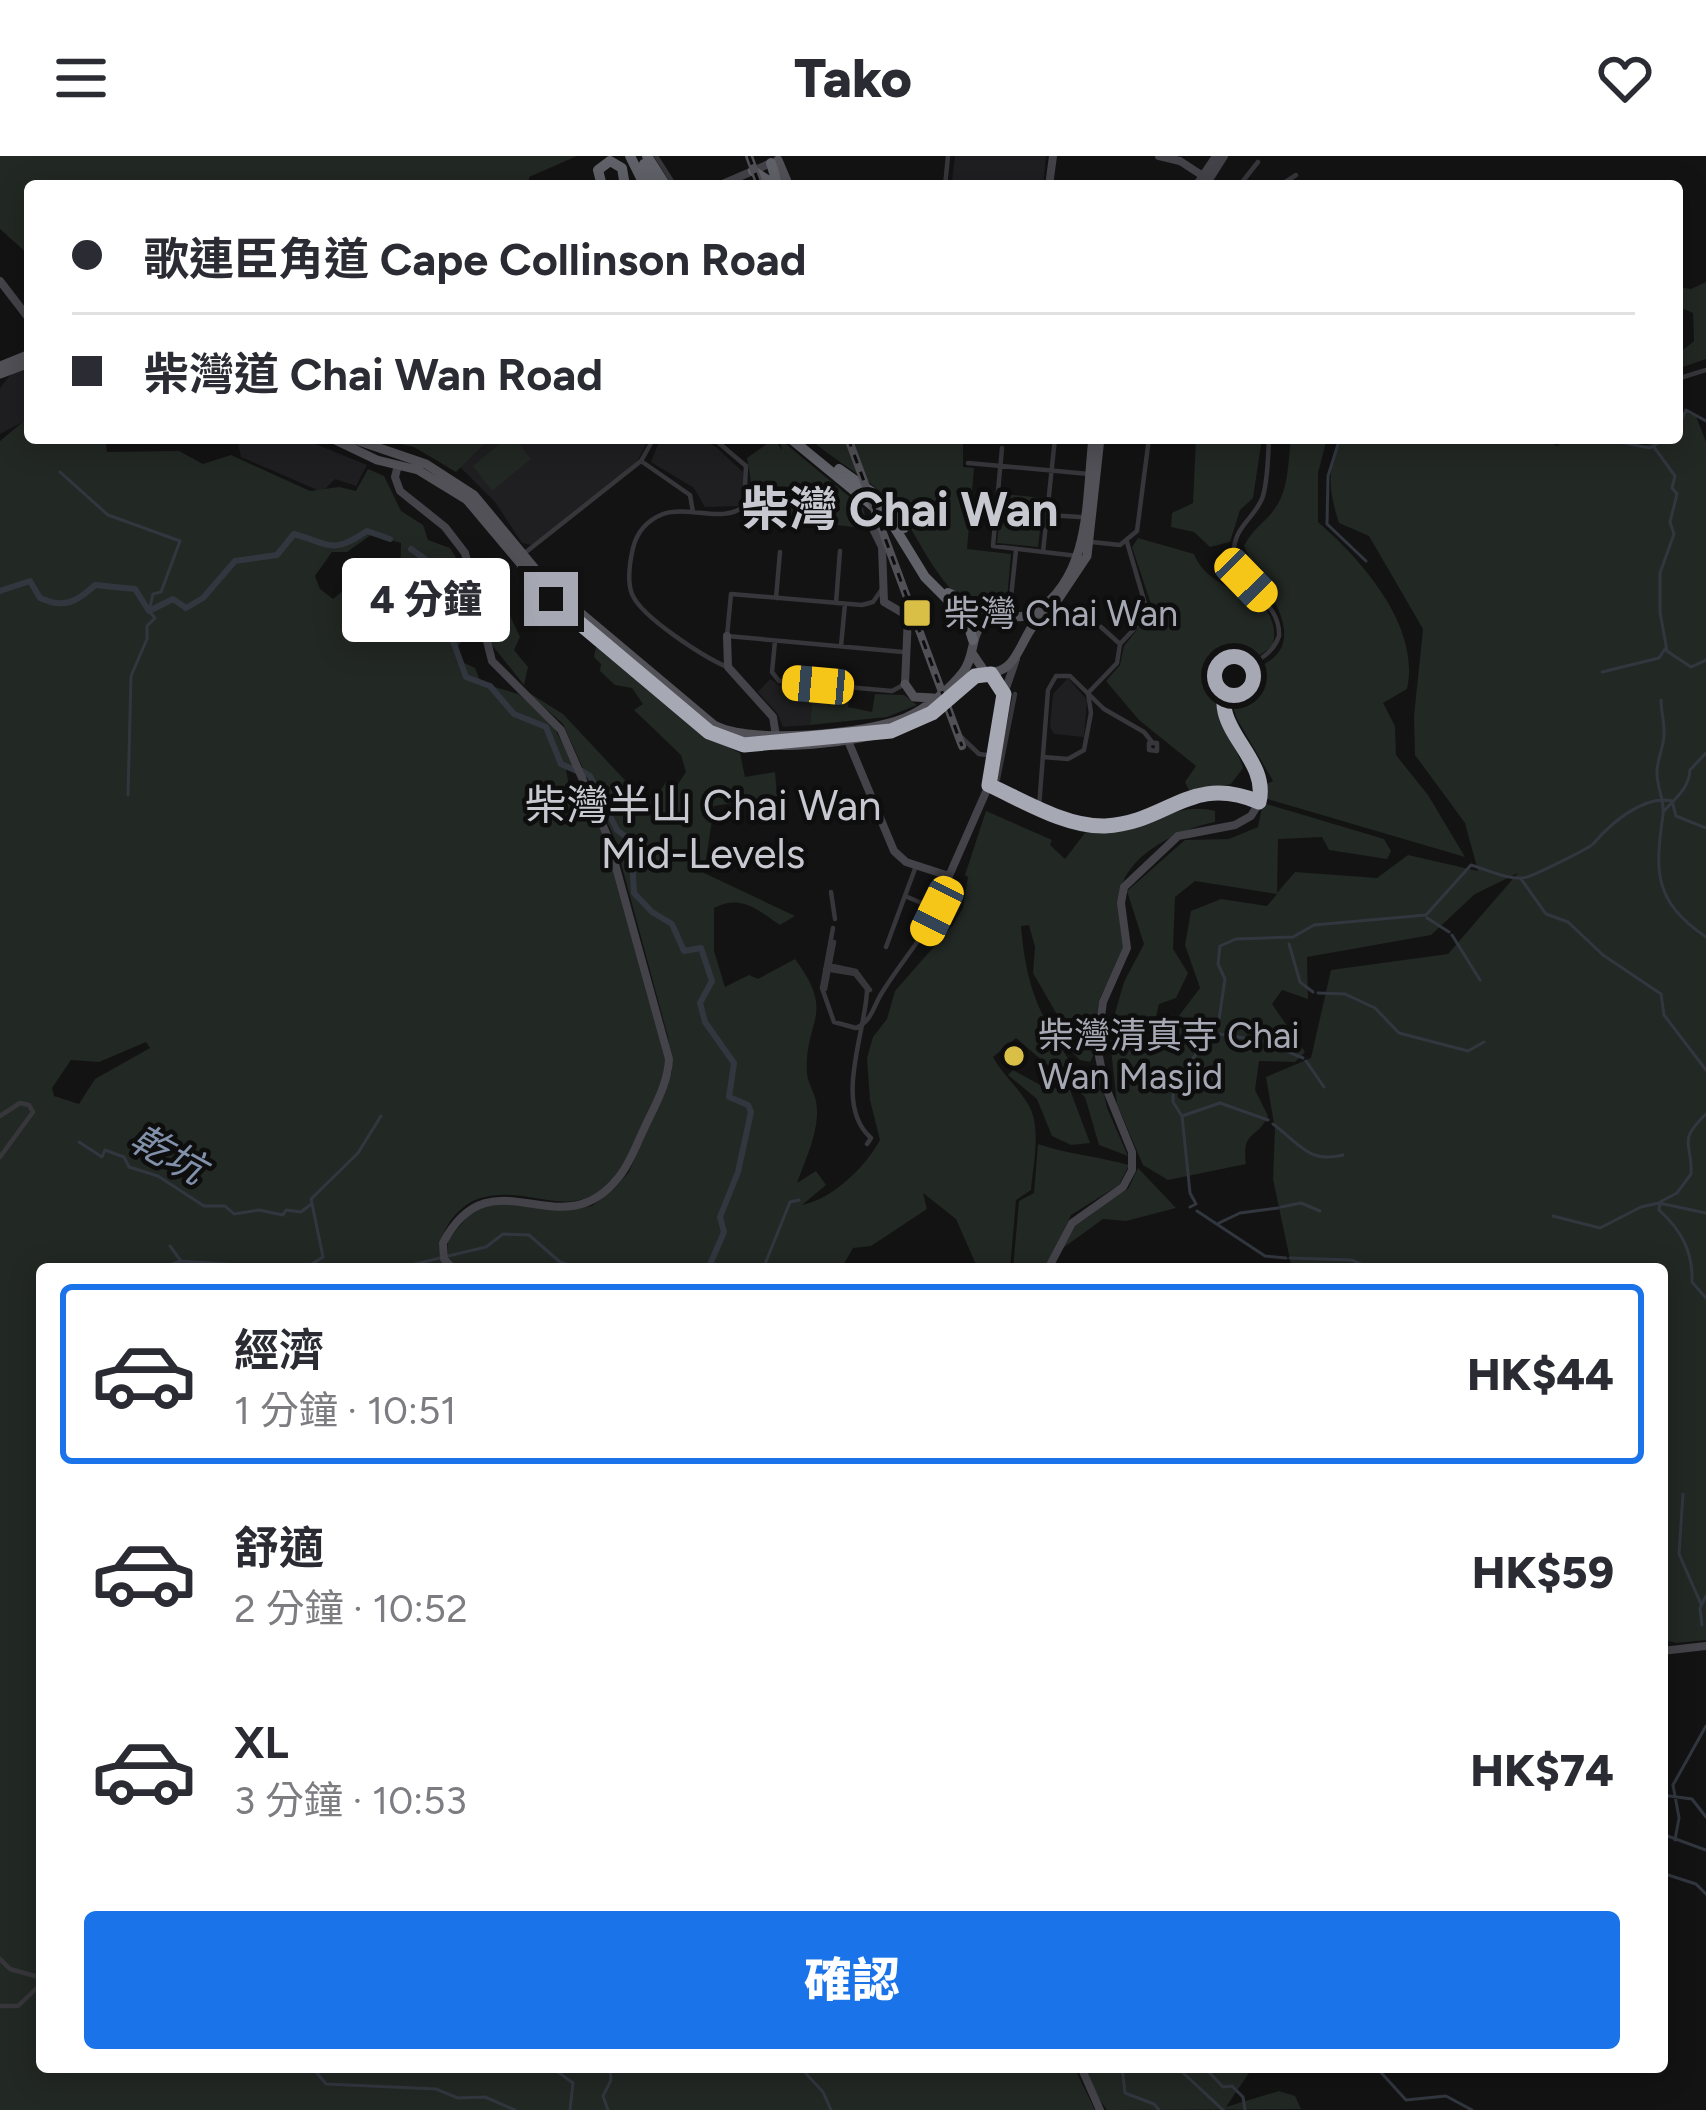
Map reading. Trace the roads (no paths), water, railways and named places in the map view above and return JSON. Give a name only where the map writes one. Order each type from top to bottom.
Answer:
[{"type":"highway","points":[[600,180],[598,170],[610,161],[622,167],[624,180]]},
{"type":"highway","points":[[753,171],[768,180]]},
{"type":"highway","points":[[801,444],[874,504],[900,533],[931,585],[964,615],[973,647]]},
{"type":"highway","points":[[802,444],[889,507],[941,587],[962,602],[1000,616]]},
{"type":"main road","points":[[343,444],[374,459],[431,467],[475,495],[520,557],[565,601],[714,724],[743,736],[777,740],[891,731],[917,722],[969,680],[1006,670],[1016,659],[1016,627],[1000,616]]},
{"type":"main road","points":[[363,444],[399,461]]},
{"type":"main road","points":[[1019,640],[1072,586],[1086,541],[1096,444]]},
{"type":"main road","points":[[845,733],[895,721],[934,698],[962,674],[980,625],[1000,616],[1027,616],[1042,608],[1066,582],[1086,541]]},
{"type":"main road","points":[[973,647],[988,673]]},
{"type":"main road","points":[[904,684],[916,698],[934,698]]},
{"type":"street","points":[[648,156],[670,180]]},
{"type":"street","points":[[1159,156],[1180,161],[1205,180]]},
{"type":"street","points":[[732,180],[774,159]]},
{"type":"street","points":[[1244,180],[1258,162]]},
{"type":"street","points":[[1288,180],[1296,175]]},
{"type":"street","points":[[0,280],[24,312]]},
{"type":"street","points":[[520,557],[641,461],[651,444]]},
{"type":"street","points":[[720,444],[746,466],[747,500],[736,512],[662,514],[641,531],[633,550],[630,589],[645,611],[728,667],[773,717],[777,740]]},
{"type":"street","points":[[1043,552],[1054,444]]},
{"type":"street","points":[[1127,542],[1140,524],[1148,444]]},
{"type":"street","points":[[1051,1263],[1072,1223],[1123,1187],[1132,1170],[1132,1152],[1104,1083],[1097,1045],[1103,1002],[1127,948],[1121,903],[1124,887],[1178,836],[1237,824],[1259,802],[1259,774],[1226,720],[1222,703],[1231,679],[1271,653],[1280,633],[1274,612],[1240,573],[1234,555],[1238,532],[1262,498],[1269,444]]},
{"type":"street","points":[[1002,448],[995,548],[1078,556]]},
{"type":"street","points":[[399,461],[394,477],[400,491],[445,527],[465,553],[490,658],[561,730],[607,835],[668,1055],[664,1083],[625,1169],[611,1186],[591,1200],[565,1208],[494,1199],[475,1204],[443,1243],[448,1263]]},
{"type":"street","points":[[641,461],[688,493],[693,512]]},
{"type":"street","points":[[968,463],[1093,475]]},
{"type":"street","points":[[1047,515],[1080,517]]},
{"type":"street","points":[[775,640],[772,672],[779,681],[892,691],[904,684],[904,611],[885,604],[882,547],[875,527],[885,522],[900,533]]},
{"type":"street","points":[[1086,541],[1127,542]]},
{"type":"street","points":[[1088,693],[1117,664],[1120,644],[1149,610],[1127,542]]},
{"type":"street","points":[[1011,597],[1016,550]]},
{"type":"street","points":[[836,603],[840,551]]},
{"type":"street","points":[[776,598],[780,552]]},
{"type":"street","points":[[728,667],[731,594],[870,604],[882,589]]},
{"type":"street","points":[[841,646],[845,604]]},
{"type":"street","points":[[1101,627],[1120,644]]},
{"type":"street","points":[[727,636],[907,652]]},
{"type":"street","points":[[831,892],[826,1001],[832,1020],[841,1027],[866,1023],[882,991],[922,941],[990,784],[1016,659]]},
{"type":"street","points":[[988,673],[1010,694],[1010,729],[998,779],[990,784]]},
{"type":"street","points":[[1039,807],[1049,686],[1060,675],[1070,676],[1152,742]]},
{"type":"street","points":[[1043,757],[1068,759],[1084,750],[1091,713],[1088,693]]},
{"type":"street","points":[[998,728],[1010,729]]},
{"type":"street","points":[[845,733],[891,846],[916,866],[949,876]]},
{"type":"street","points":[[957,733],[978,753],[994,756]]},
{"type":"street","points":[[990,784],[1074,822],[1102,826],[1218,790],[1259,802]]},
{"type":"street","points":[[886,947],[916,866]]},
{"type":"street","points":[[905,896],[931,908]]},
{"type":"street","points":[[828,967],[860,976],[867,988],[854,1084],[864,1132]]},
{"type":"street","points":[[0,1116],[20,1103],[33,1112],[0,1157]]},
{"type":"street","points":[[1668,1650],[1706,1646]]},
{"type":"street","points":[[0,1959],[8,1969],[36,1978]]},
{"type":"street","points":[[0,2006],[18,2006],[36,1986]]},
{"type":"street","points":[[1085,2073],[1100,2110]]},
{"type":"waterway","points":[[1683,417],[1686,410],[1706,421]]},
{"type":"waterway","points":[[1338,444],[1328,476],[1327,524],[1366,561]]},
{"type":"waterway","points":[[1630,444],[1650,448],[1657,444]]},
{"type":"waterway","points":[[1654,447],[1675,476],[1672,488],[1677,494],[1670,522],[1674,534],[1660,573],[1667,651],[1691,667],[1706,660]]},
{"type":"waterway","points":[[60,472],[108,515],[180,541],[161,592],[153,594],[149,611],[155,618],[147,626],[147,639],[131,676],[128,795]]},
{"type":"waterway","points":[[0,591],[30,581],[40,598],[63,603],[95,585],[135,589],[149,611],[173,599],[186,608],[203,598],[235,561],[277,555],[294,534],[331,545],[367,531],[390,539]]},
{"type":"waterway","points":[[411,549],[425,559],[422,579],[451,607],[452,638],[466,677],[490,686],[514,714],[546,727],[561,764],[577,771]]},
{"type":"waterway","points":[[1602,672],[1659,658],[1665,649]]},
{"type":"waterway","points":[[1661,700],[1659,869],[1676,911],[1706,937]]},
{"type":"waterway","points":[[1664,811],[1706,753]]},
{"type":"waterway","points":[[582,771],[590,776],[617,830],[631,841],[634,893],[672,924],[684,951],[701,948],[712,981],[700,1003],[705,1022],[734,1063],[729,1097],[748,1105],[751,1112],[738,1172],[720,1217],[724,1232],[711,1263]]},
{"type":"waterway","points":[[1190,1207],[1196,1204],[1190,1193],[1182,1116],[1173,1102],[1173,1084],[1218,1026],[1225,979],[1218,964],[1220,946],[1236,939],[1293,937],[1314,925],[1426,915],[1471,865],[1527,877],[1591,846],[1619,819],[1651,802],[1672,801],[1676,816],[1706,828]]},
{"type":"waterway","points":[[1521,879],[1546,914],[1568,922],[1603,955],[1661,994],[1664,1015],[1706,1070]]},
{"type":"waterway","points":[[1427,918],[1449,932]]},
{"type":"waterway","points":[[1452,935],[1480,980]]},
{"type":"waterway","points":[[1289,944],[1300,982],[1313,992]]},
{"type":"waterway","points":[[1318,993],[1345,994],[1375,1008],[1399,1033],[1468,1051],[1484,1042]]},
{"type":"waterway","points":[[1220,1034],[1262,1041],[1303,1058]]},
{"type":"waterway","points":[[1306,1061],[1324,1087]]},
{"type":"waterway","points":[[1182,1116],[1220,1103],[1268,1120]]},
{"type":"waterway","points":[[1706,1114],[1689,1137],[1691,1174],[1677,1193],[1660,1202],[1659,1210],[1684,1242],[1692,1282],[1706,1298]]},
{"type":"waterway","points":[[314,1263],[323,1257],[311,1199],[358,1153],[381,1116]]},
{"type":"waterway","points":[[1273,1124],[1313,1154],[1343,1155]]},
{"type":"waterway","name":"乾坑","points":[[79,1142],[102,1157],[105,1150],[124,1157],[129,1167],[158,1176],[204,1206],[225,1206],[234,1214],[259,1210],[283,1215],[286,1210],[301,1212],[310,1205]]},
{"type":"waterway","points":[[765,1263],[790,1202],[799,1200]]},
{"type":"waterway","points":[[1281,1207],[1301,1203],[1320,1211]]},
{"type":"waterway","points":[[1553,1216],[1600,1228],[1659,1203],[1706,1213]]},
{"type":"waterway","points":[[1219,1223],[1240,1213],[1278,1208]]},
{"type":"waterway","points":[[1197,1211],[1265,1256],[1286,1258]]},
{"type":"waterway","points":[[448,1256],[486,1247],[503,1234],[529,1235],[563,1263]]},
{"type":"waterway","points":[[170,1246],[180,1263]]},
{"type":"waterway","points":[[420,1263],[440,1258]]},
{"type":"waterway","points":[[1290,1258],[1359,1263]]},
{"type":"waterway","points":[[175,1263],[209,1263]]},
{"type":"waterway","points":[[1683,1494],[1679,1554],[1701,1604]]},
{"type":"waterway","points":[[1702,1625],[1700,1608],[1706,1596]]},
{"type":"waterway","points":[[1675,1840],[1679,1818],[1673,1785],[1706,1726]]},
{"type":"waterway","points":[[1668,1796],[1692,1799],[1706,1817]]},
{"type":"waterway","points":[[1668,1836],[1706,1850]]},
{"type":"waterway","points":[[1668,1875],[1696,1884],[1706,1894]]},
{"type":"waterway","points":[[317,2073],[326,2084],[436,2089],[458,2098],[485,2097],[515,2110]]},
{"type":"waterway","points":[[559,2073],[573,2083],[570,2110]]},
{"type":"waterway","points":[[608,2110],[603,2096],[610,2073]]},
{"type":"waterway","points":[[806,2073],[823,2092],[831,2110]]},
{"type":"waterway","points":[[1123,2073],[1125,2093],[1159,2110]]},
{"type":"waterway","points":[[1183,2073],[1223,2110]]},
{"type":"waterway","points":[[1210,2073],[1243,2097],[1245,2110]]},
{"type":"waterway","points":[[1381,2073],[1406,2100],[1446,2096],[1472,2110]]},
{"type":"railway","points":[[749,156],[758,180]]},
{"type":"railway","points":[[850,444],[962,746]]},
{"type":"place","name":"柴灣 Chai Wan","points":[[917,613]]},
{"type":"place","name":"柴灣清真寺 Chai Wan Masjid","points":[[1014,1056]]},
{"type":"district","name":"柴灣 Chai Wan","points":[[900,509]]},
{"type":"district","name":"柴灣半山 Chai Wan Mid-Levels","points":[[703,829]]}]
